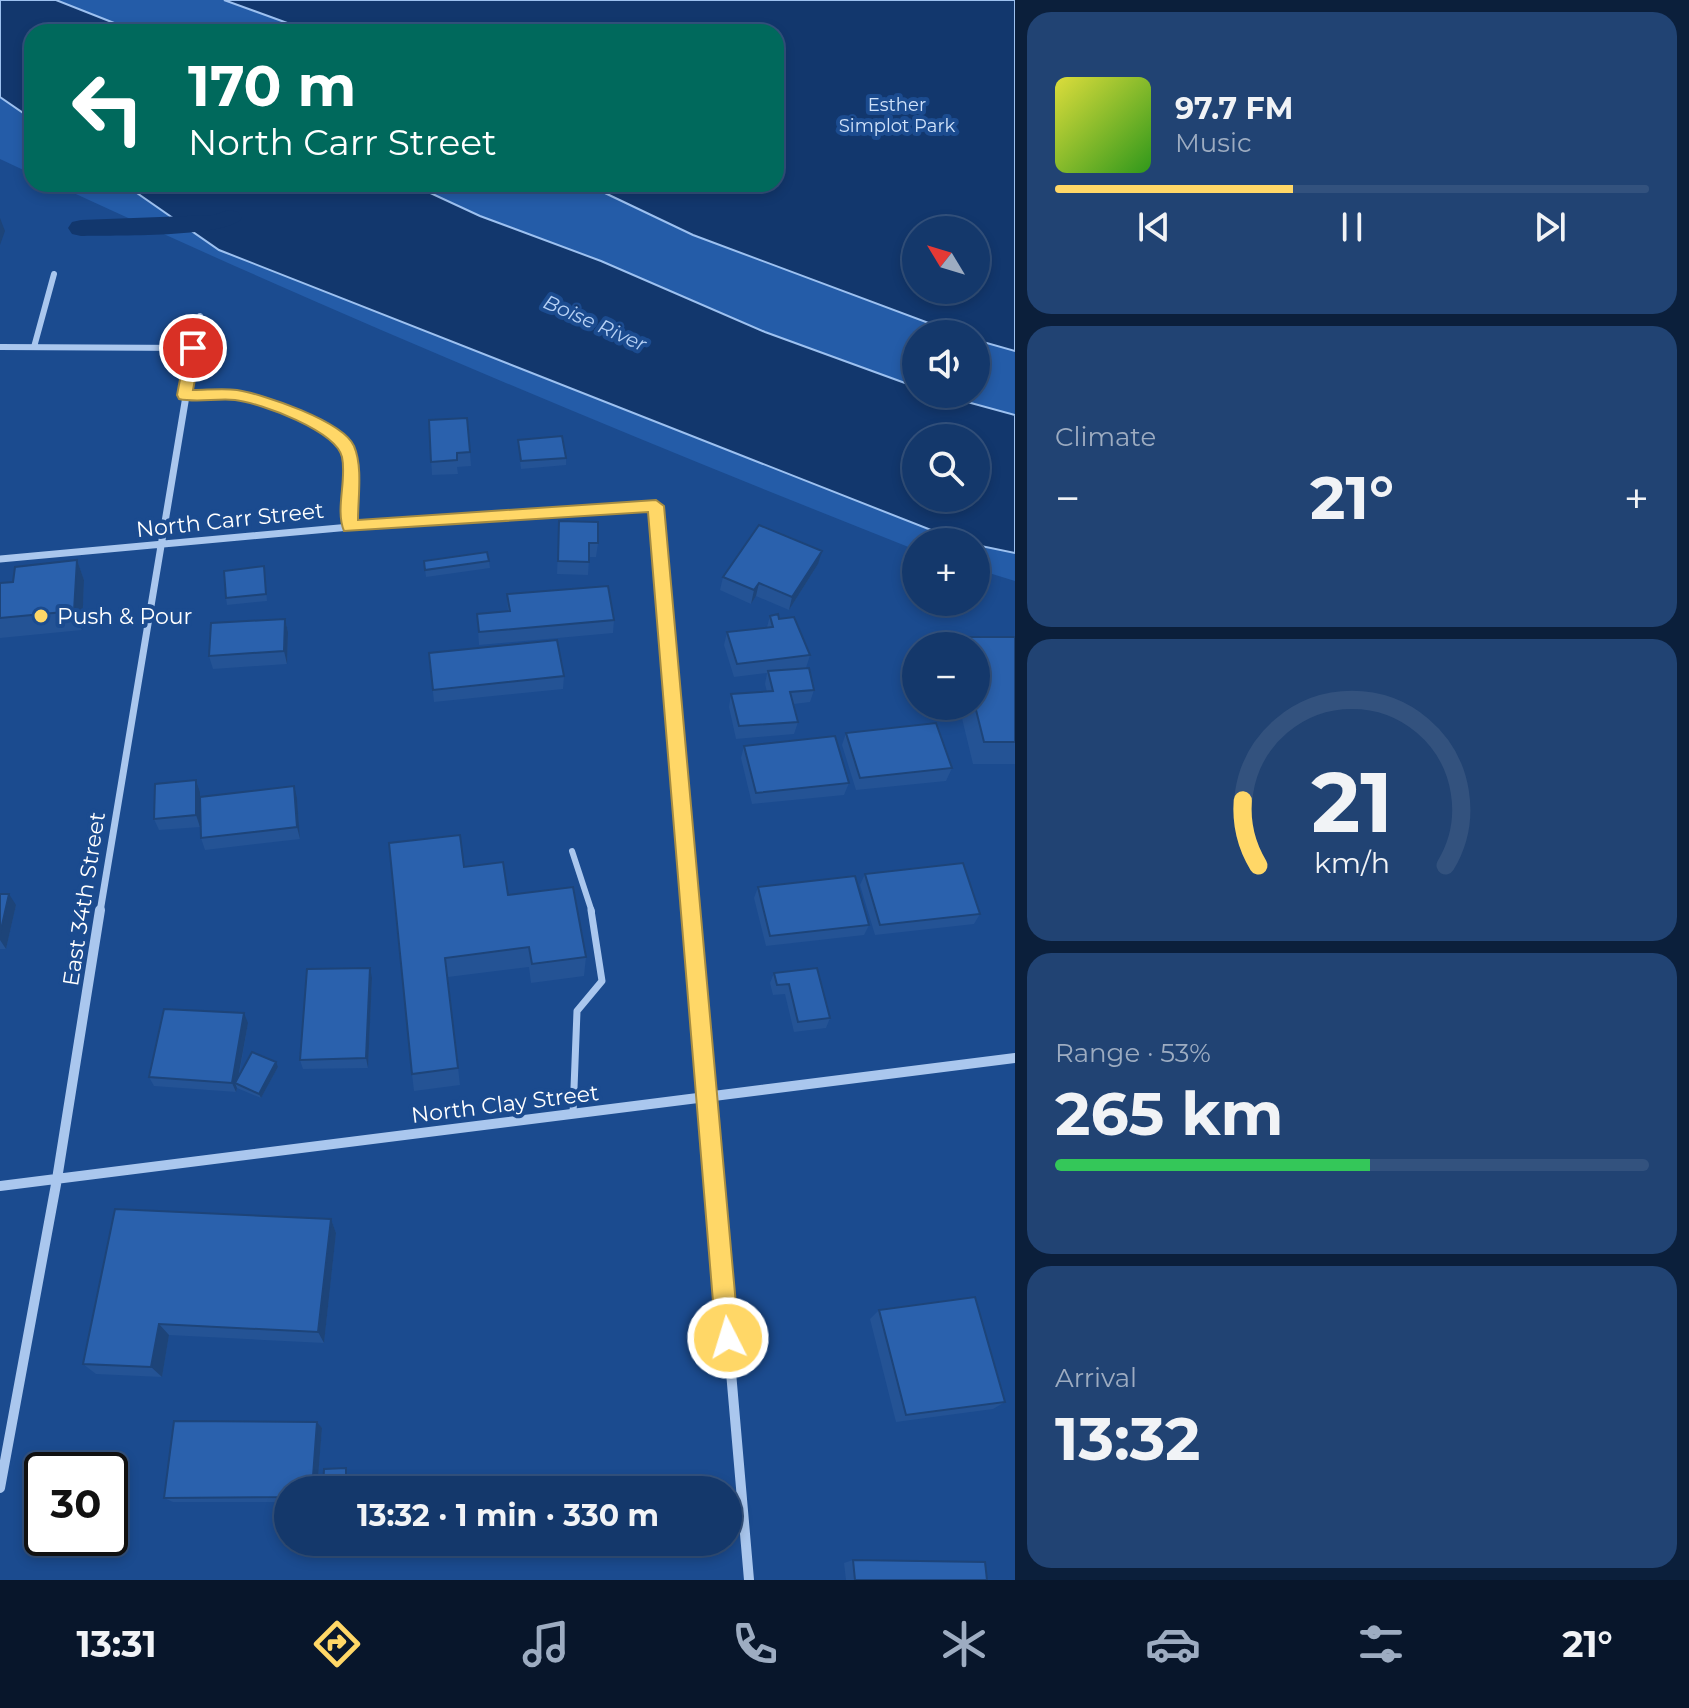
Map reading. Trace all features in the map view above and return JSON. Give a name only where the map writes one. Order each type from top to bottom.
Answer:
[{"type":"street","points":[[34,347],[54,274]]},
{"type":"street","name":"East 34th Street","points":[[0,1488],[57,1179],[159,546],[200,316]]},
{"type":"street","points":[[0,347],[193,348]]},
{"type":"street","points":[[185,395],[248,396],[340,439],[351,461],[350,527]]},
{"type":"street","name":"North Carr Street","points":[[0,559],[350,527],[656,506],[707,1097]]},
{"type":"street","name":"North Clay Street","points":[[0,1186],[1015,1058]]},
{"type":"street","points":[[707,1097],[749,1580]]},
{"type":"lane","points":[[572,851],[593,916],[602,981],[577,1011],[573,1114]]},
{"type":"green space","name":"Esther Simplot Park","points":[[56,0],[1015,0],[1015,415],[989,408],[990,320],[902,320],[902,382],[765,332],[601,261],[480,216],[428,192],[784,192],[784,24],[117,24]]},
{"type":"green space","points":[[0,97],[24,114],[24,170],[0,159]]},
{"type":"green space","points":[[72,192],[136,192],[219,250],[928,528],[902,528],[902,544],[482,373]]},
{"type":"green space","points":[[990,548],[1015,553],[1015,581],[990,573]]},
{"type":"water","points":[[0,0],[56,0],[117,24],[24,24],[24,114],[0,97]]},
{"type":"water","name":"Esther Simplot Park","points":[[224,0],[1015,0],[1015,351],[990,344],[990,320],[921,320],[693,235],[603,192],[784,192],[784,24],[290,24]]},
{"type":"water","name":"Boise River","points":[[136,192],[428,192],[480,216],[601,261],[765,332],[902,382],[902,408],[989,408],[1015,415],[1015,553],[990,548],[990,528],[926,528],[219,250]]},
{"type":"building","points":[[467,418],[470,452],[457,453],[457,460],[431,462],[429,420]]},
{"type":"building","points":[[562,436],[566,458],[521,461],[518,440]]},
{"type":"building","points":[[559,521],[598,522],[598,543],[589,543],[589,562],[558,561]]},
{"type":"building","points":[[759,525],[822,551],[792,597],[759,583],[754,590],[723,577]]},
{"type":"building","points":[[487,552],[489,561],[425,570],[424,561]]},
{"type":"building","points":[[77,560],[74,611],[0,618],[0,583],[13,582],[15,567]]},
{"type":"building","points":[[264,566],[266,594],[226,598],[224,571]]},
{"type":"building","points":[[608,586],[614,620],[479,632],[477,614],[510,611],[507,594]]},
{"type":"building","points":[[778,614],[779,619],[794,617],[810,655],[737,664],[727,632],[773,627],[770,616]]},
{"type":"building","points":[[285,619],[284,651],[209,656],[211,623]]},
{"type":"building","points":[[990,637],[1015,637],[1015,742],[984,742],[978,720],[990,720]]},
{"type":"building","points":[[557,640],[564,676],[433,690],[429,653]]},
{"type":"building","points":[[809,668],[814,690],[790,692],[798,722],[739,726],[731,694],[773,691],[768,671]]},
{"type":"building","points":[[936,723],[952,768],[860,778],[846,733]]},
{"type":"building","points":[[835,736],[849,783],[756,793],[744,746]]},
{"type":"building","points":[[196,780],[196,815],[154,819],[155,784]]},
{"type":"building","points":[[294,786],[297,827],[201,838],[200,797]]},
{"type":"building","points":[[460,835],[464,867],[503,862],[508,895],[573,887],[586,957],[532,964],[529,947],[445,958],[458,1068],[412,1074],[389,843]]},
{"type":"building","points":[[963,863],[980,914],[880,925],[865,874]]},
{"type":"building","points":[[855,876],[869,925],[770,936],[758,887]]},
{"type":"building","points":[[0,894],[9,894],[0,934]]},
{"type":"building","points":[[370,968],[366,1058],[300,1060],[307,969]]},
{"type":"building","points":[[817,968],[830,1018],[798,1022],[789,984],[777,985],[774,973]]},
{"type":"building","points":[[164,1009],[244,1013],[232,1083],[149,1077]]},
{"type":"building","points":[[252,1052],[276,1062],[259,1094],[235,1083]]},
{"type":"building","points":[[115,1209],[331,1219],[318,1332],[159,1324],[151,1367],[83,1364]]},
{"type":"building","points":[[975,1297],[1005,1402],[906,1415],[879,1310]]},
{"type":"building","points":[[174,1421],[317,1422],[313,1476],[274,1476],[274,1497],[164,1498]]},
{"type":"building","points":[[346,1468],[346,1476],[324,1476],[324,1469]]},
{"type":"building","points":[[853,1560],[985,1562],[987,1580],[855,1580]]},
{"type":"waterway","points":[[81,228],[216,223],[229,218]]},
{"type":"place","name":"Push & Pour","points":[[41,616]]},
{"type":"route","points":[[193,348],[185,395],[233,394],[261,400],[331,432],[346,445],[351,461],[350,527],[656,506],[728,1338]]}]
